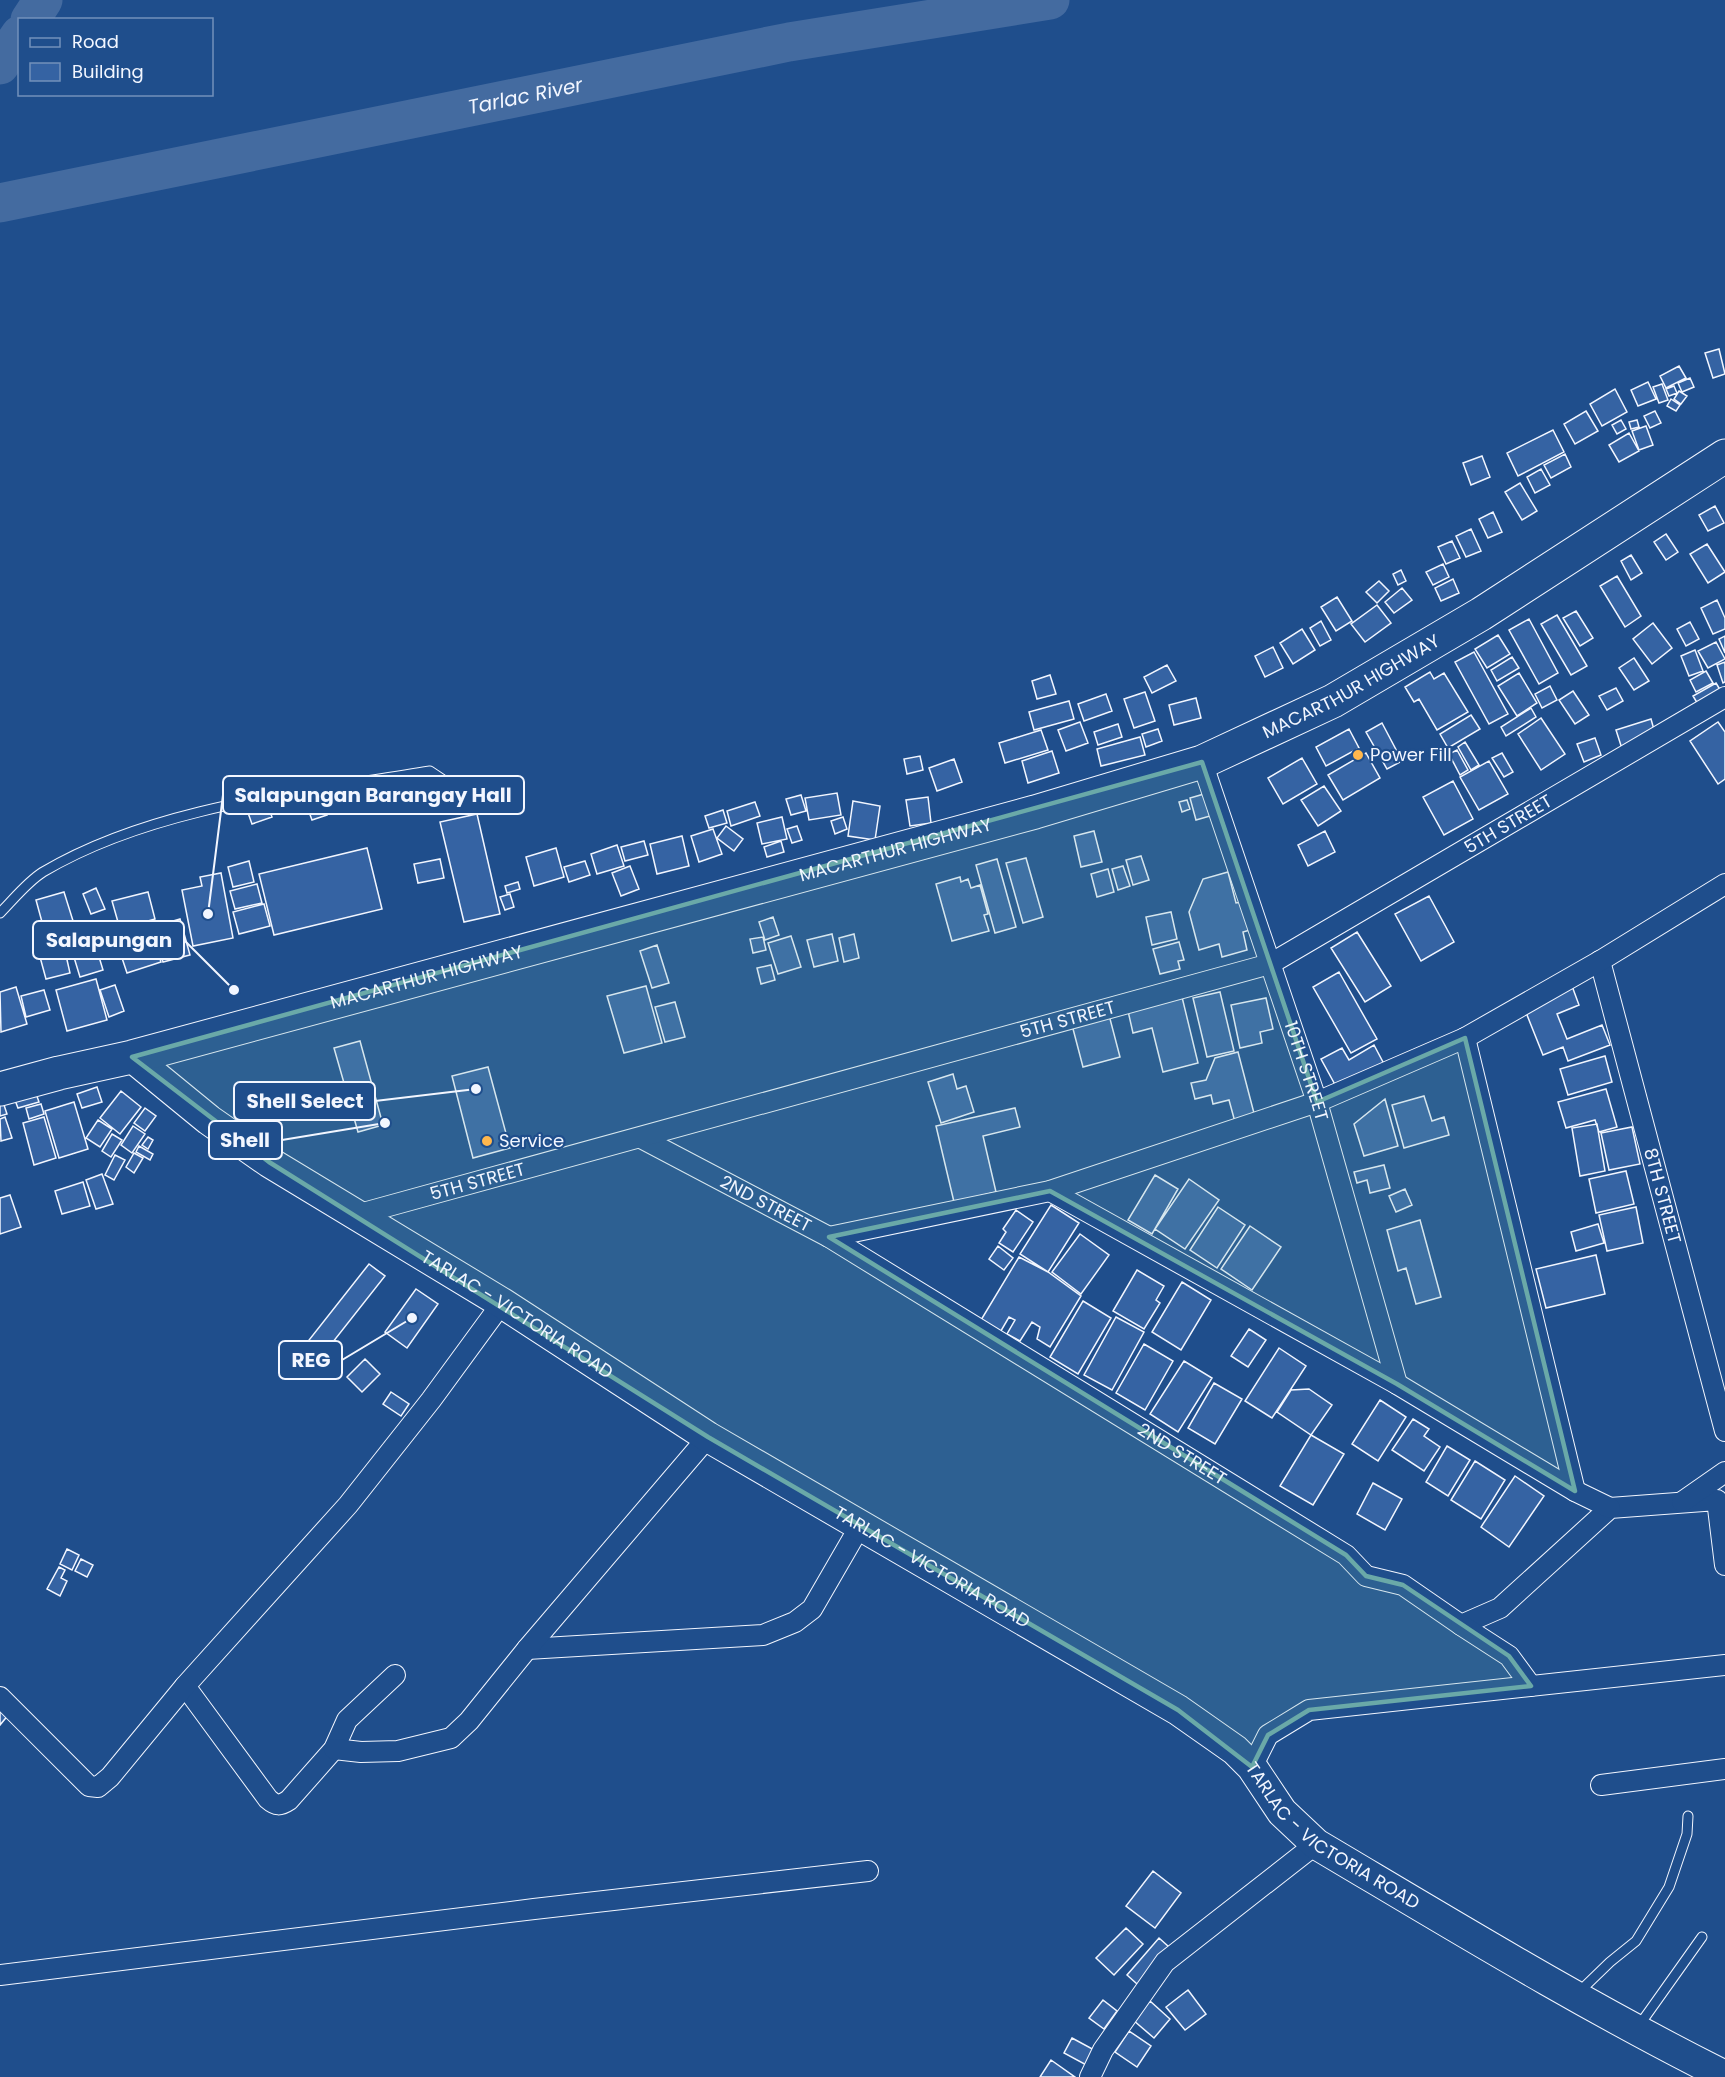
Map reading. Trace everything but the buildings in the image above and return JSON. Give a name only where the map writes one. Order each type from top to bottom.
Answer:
[{"type":"highway","name":"MACARTHUR HIGHWAY","points":[[0,1089],[132,1057],[869,855],[1035,812],[1202,762],[1333,701],[1481,614],[1725,456]]},
{"type":"main road","name":"TARLAC - VICTORIA ROAD","points":[[132,1057],[209,1120],[243,1144],[502,1303],[708,1437],[1178,1710],[1234,1750],[1252,1767],[1282,1812],[1316,1844],[1576,1995],[1725,2076]]},
{"type":"street","name":"5TH STREET","points":[[356,1215],[1270,964],[1725,697]]},
{"type":"street","name":"10TH STREET","points":[[1202,762],[1317,1102],[1397,1384]]},
{"type":"street","points":[[830,1237],[1050,1191],[1317,1102],[1465,1038],[1600,961],[1725,884]]},
{"type":"street","name":"8TH STREET","points":[[1600,961],[1725,1431]]},
{"type":"street","points":[[1465,1038],[1575,1491]]},
{"type":"street","name":"2ND STREET","points":[[641,1138],[830,1237],[1346,1555],[1366,1576],[1403,1585],[1509,1656],[1531,1686]]},
{"type":"street","points":[[1050,1191],[1397,1384],[1575,1491],[1610,1508],[1717,1500],[1725,1565]]},
{"type":"street","points":[[0,1697],[89,1786],[98,1787],[110,1777],[185,1686],[348,1505],[431,1400],[502,1303]]},
{"type":"street","points":[[334,1749],[361,1752],[398,1751],[451,1738],[469,1721],[527,1649],[708,1437]]},
{"type":"street","points":[[1679,1503],[1725,1472]]},
{"type":"street","points":[[1461,1625],[1500,1608],[1610,1508]]},
{"type":"street","points":[[527,1649],[763,1635],[795,1622],[812,1609],[860,1526]]},
{"type":"street","points":[[1252,1767],[1268,1735],[1309,1710],[1725,1665]]},
{"type":"street","points":[[185,1686],[268,1800],[282,1805],[334,1749],[347,1720],[395,1675]]},
{"type":"street","points":[[1601,1785],[1725,1769]]},
{"type":"street","points":[[1090,2077],[1103,2050],[1165,1962],[1316,1844]]},
{"type":"street","points":[[0,1975],[868,1871]]},
{"type":"lane","points":[[0,913],[40,873],[96,846],[169,820],[281,794],[429,771],[442,779]]},
{"type":"lane","points":[[1576,1995],[1636,1941],[1669,1887],[1687,1834],[1688,1816]]},
{"type":"lane","points":[[1636,2029],[1702,1937]]},
{"type":"highlighted area","points":[[1202,762],[1317,1102],[1465,1038],[1575,1491],[1397,1384],[1050,1191],[829,1237],[1346,1555],[1366,1576],[1403,1585],[1509,1656],[1531,1686],[1309,1710],[1268,1735],[1252,1767],[1178,1710],[708,1437],[269,1162],[132,1057]]},
{"type":"waterway","points":[[31,18],[43,0]]},
{"type":"waterway","name":"Tarlac River","points":[[0,203],[789,42],[1050,0]]},
{"type":"waterway","points":[[0,65],[18,38]]},
{"type":"place","name":"Power Fill","points":[[1358,755]]},
{"type":"place","name":"Salapungan Barangay Hall","points":[[208,914]]},
{"type":"place","name":"Salapungan","points":[[234,990]]},
{"type":"place","name":"Shell Select","points":[[476,1089]]},
{"type":"place","name":"Shell","points":[[385,1123]]},
{"type":"place","name":"Service","points":[[487,1141]]},
{"type":"place","name":"REG","points":[[412,1318]]}]
